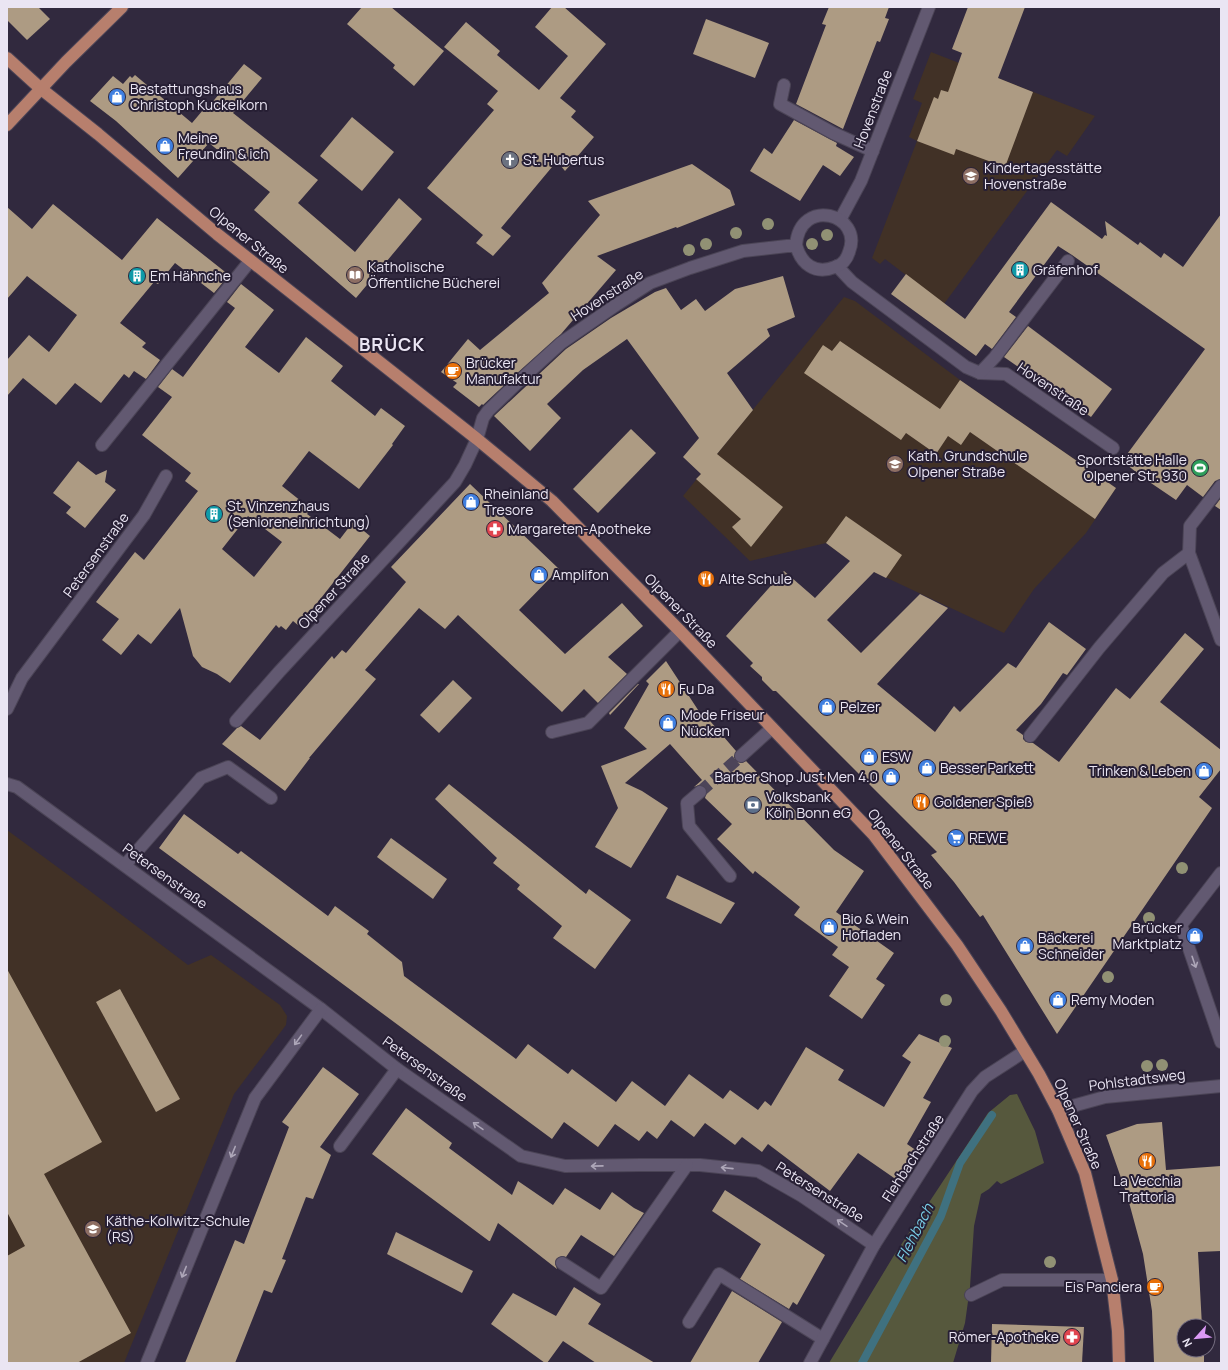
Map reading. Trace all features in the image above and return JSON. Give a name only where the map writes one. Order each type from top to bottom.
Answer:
[{"type":"main road","points":[[7,125],[40,88],[122,7]]},
{"type":"main road","name":"Olpener Straße","points":[[7,58],[40,88],[250,261],[302,300],[477,439],[552,501],[680,631],[873,834],[957,946],[1001,1011],[1058,1110],[1085,1173],[1112,1280],[1118,1331],[1119,1363]]},
{"type":"street","name":"Hovenstraße","points":[[840,220],[861,181],[929,7]]},
{"type":"street","points":[[784,84],[780,104],[833,134],[873,151]]},
{"type":"street","points":[[825,215],[840,220],[851,236],[851,244],[847,257],[838,266],[823,270],[810,267],[800,257],[796,245],[799,230],[812,217],[825,215]]},
{"type":"street","name":"Hovenstraße","points":[[477,439],[483,418],[488,411],[524,376],[561,343],[650,283],[743,251],[796,245]]},
{"type":"street","points":[[102,445],[250,261]]},
{"type":"street","points":[[980,373],[995,357],[1068,261]]},
{"type":"street","name":"Hovenstraße","points":[[838,266],[852,282],[966,367],[980,373],[1006,374],[1113,448]]},
{"type":"street","name":"Olpener Straße","points":[[236,721],[455,482],[477,439]]},
{"type":"street","name":"Petersenstraße","points":[[7,709],[22,678],[144,515],[166,476]]},
{"type":"street","points":[[1221,486],[1190,526],[1189,553],[1221,640]]},
{"type":"street","points":[[1030,736],[1100,648],[1163,573],[1189,553]]},
{"type":"street","points":[[552,732],[588,723],[680,631]]},
{"type":"street","points":[[741,756],[772,728]]},
{"type":"street","points":[[126,865],[201,778],[228,767],[271,798]]},
{"type":"street","name":"Petersenstraße","points":[[7,784],[17,786],[321,1009],[397,1069],[521,1156],[565,1166],[700,1165],[758,1171],[802,1196],[874,1245]]},
{"type":"street","points":[[700,792],[687,803],[690,826],[730,876]]},
{"type":"street","points":[[1221,873],[1181,925],[1221,1042]]},
{"type":"street","points":[[147,1363],[255,1098],[321,1009]]},
{"type":"street","name":"Flehbachstraße","points":[[810,1363],[874,1245],[972,1091],[985,1077],[1025,1051]]},
{"type":"street","points":[[340,1146],[397,1069]]},
{"type":"street","name":"Pohlstadtsweg","points":[[1058,1110],[1105,1097],[1221,1086]]},
{"type":"street","points":[[562,1263],[601,1288],[687,1165]]},
{"type":"street","points":[[689,1322],[719,1274],[823,1339]]},
{"type":"street","points":[[971,1295],[1002,1280],[1112,1280]]},
{"type":"shaded area","name":"Kindertagesstätte Hovenstraße","points":[[931,52],[1095,116],[1067,156],[1057,150],[944,304],[885,259],[880,264],[872,258],[917,141],[909,137],[922,103],[913,99]]},
{"type":"shaded area","name":"Kath. Grundschule Olpener Straße","points":[[844,297],[855,301],[960,380],[1116,488],[1086,533],[1034,589],[1004,633],[851,561],[826,543],[750,561],[683,496]]},
{"type":"shaded area","name":"Käthe-Kollwitz-Schule (RS)","points":[[7,830],[188,965],[211,955],[280,1005],[287,1016],[286,1025],[234,1094],[124,1363],[7,1363]]},
{"type":"green space","points":[[1017,1094],[1035,1131],[1044,1163],[1001,1184],[997,1181],[981,1194],[974,1226],[970,1287],[965,1323],[953,1363],[829,1363],[893,1257],[988,1113],[1010,1095]]},
{"type":"building","points":[[7,7],[38,7],[50,19],[27,40],[7,20]]},
{"type":"building","points":[[362,7],[391,7],[444,51],[414,86],[393,68],[395,65],[347,24]]},
{"type":"building","points":[[552,7],[564,7],[606,44],[560,98],[576,111],[571,117],[594,137],[565,171],[557,161],[501,228],[511,236],[493,256],[476,243],[483,235],[427,188],[494,110],[487,104],[498,91],[444,47],[466,22],[500,51],[497,55],[539,90],[568,56],[535,27]]},
{"type":"building","points":[[829,7],[889,7],[885,18],[889,19],[880,42],[877,41],[843,129],[796,104],[826,25],[822,24]]},
{"type":"building","points":[[968,7],[1025,7],[998,78],[1033,92],[1005,167],[956,149],[954,155],[917,141],[934,97],[938,99],[941,90],[948,92],[962,53],[952,49]]},
{"type":"building","points":[[706,19],[769,43],[755,78],[693,54]]},
{"type":"building","points":[[244,64],[262,78],[233,113],[318,180],[298,203],[355,252],[399,198],[422,219],[356,298],[254,210],[270,192],[209,143],[178,178],[116,121],[90,101],[113,76],[123,84],[130,76],[132,78],[135,75],[192,123],[203,110],[205,111]]},
{"type":"building","points":[[352,117],[394,152],[362,191],[320,156]]},
{"type":"building","points":[[794,120],[837,143],[836,146],[854,157],[840,176],[823,165],[800,201],[750,171],[764,148],[772,154]]},
{"type":"building","points":[[692,164],[730,190],[735,205],[677,228],[676,227],[597,256],[616,270],[561,334],[483,405],[482,404],[479,407],[453,387],[457,383],[441,372],[468,339],[480,350],[549,293],[542,283],[600,215],[588,201]]},
{"type":"building","points":[[1051,202],[1102,239],[1105,235],[1107,236],[1105,221],[1138,245],[1140,242],[1161,258],[1164,253],[1183,267],[1221,214],[1221,479],[1215,481],[1203,497],[1187,485],[1176,500],[1122,461],[1205,349],[1072,255],[1058,246],[1009,312],[1016,317],[992,349],[985,344],[976,356],[891,294],[906,274],[965,319]]},
{"type":"building","points":[[53,204],[122,260],[157,218],[229,275],[214,293],[175,263],[158,284],[154,282],[120,323],[146,343],[142,347],[160,360],[146,379],[134,371],[129,378],[124,374],[101,403],[75,383],[56,405],[23,378],[7,396],[7,360],[29,335],[49,352],[77,315],[27,276],[7,299],[7,207],[32,229]]},
{"type":"building","points":[[783,276],[795,317],[767,329],[770,336],[727,373],[753,410],[717,454],[783,507],[751,547],[732,527],[741,519],[696,479],[701,474],[683,457],[699,438],[627,339],[583,370],[547,404],[561,418],[530,451],[494,416],[566,349],[611,318],[655,292],[666,288],[681,310],[696,299],[705,311],[735,289]]},
{"type":"building","points":[[241,284],[274,310],[245,347],[279,373],[306,337],[343,366],[331,381],[375,416],[381,408],[405,426],[392,444],[393,445],[359,489],[309,451],[282,486],[311,509],[307,514],[340,539],[353,522],[370,536],[299,626],[293,621],[286,630],[281,626],[279,628],[276,625],[230,683],[217,674],[202,667],[193,656],[180,608],[151,644],[138,634],[121,655],[102,640],[119,619],[96,602],[135,552],[144,560],[198,491],[185,481],[191,473],[142,435],[172,397],[158,387],[172,369],[183,377],[235,308],[227,302]],"holes":[[[248,516],[282,542],[254,577],[222,549]]]},
{"type":"building","points":[[1028,326],[1112,389],[1091,417],[1004,357]]},
{"type":"building","points":[[840,341],[940,409],[960,380],[1116,488],[1095,519],[970,432],[961,445],[948,436],[936,454],[906,433],[901,440],[804,373],[823,345],[832,351]]},
{"type":"building","points":[[631,429],[656,453],[598,513],[573,489]]},
{"type":"building","points":[[78,461],[96,475],[107,470],[105,482],[116,490],[85,528],[66,513],[71,507],[53,493]]},
{"type":"building","points":[[470,484],[559,569],[519,610],[565,654],[622,603],[643,626],[608,657],[627,674],[598,703],[584,689],[562,712],[458,615],[445,629],[419,608],[365,670],[376,679],[309,758],[285,791],[222,744],[237,728],[241,726],[260,740],[332,656],[334,659],[342,650],[346,653],[406,582],[391,567]]},
{"type":"building","points":[[1221,498],[1221,510],[1215,506]]},
{"type":"building","points":[[846,516],[902,555],[886,578],[874,572],[827,620],[861,653],[920,594],[948,608],[877,684],[935,732],[954,706],[960,712],[1008,663],[1016,668],[1049,622],[1086,649],[1067,675],[1063,673],[1041,704],[1016,730],[1023,735],[1023,739],[1026,742],[1033,743],[1059,762],[1116,688],[1130,699],[1185,633],[1204,649],[1160,702],[1221,750],[1221,769],[1199,797],[1212,808],[1057,1034],[983,915],[980,917],[954,882],[931,855],[937,852],[776,691],[773,691],[762,680],[762,677],[750,666],[753,663],[726,636],[784,571],[815,598],[850,561],[826,543]]},
{"type":"building","points":[[666,661],[702,716],[704,714],[736,751],[734,757],[736,761],[742,763],[746,761],[834,850],[864,871],[836,912],[894,953],[876,979],[885,985],[862,1019],[829,996],[849,967],[832,955],[838,947],[794,915],[800,907],[755,871],[753,874],[717,839],[732,824],[705,798],[707,791],[705,787],[699,785],[694,787],[702,780],[670,744],[625,783],[642,791],[668,808],[631,868],[595,847],[618,808],[601,766],[647,749],[624,728],[649,684],[646,681]]},
{"type":"building","points":[[453,680],[472,698],[439,733],[420,715]]},
{"type":"building","points":[[639,684],[610,715],[609,713]]},
{"type":"building","points":[[449,784],[586,894],[589,889],[631,920],[595,969],[553,938],[562,926],[517,889],[520,885],[493,863],[497,858],[435,799]]},
{"type":"building","points":[[184,814],[238,854],[241,851],[328,916],[335,906],[369,931],[367,934],[402,962],[404,976],[516,1059],[528,1044],[568,1074],[572,1069],[616,1102],[632,1081],[665,1106],[689,1074],[723,1099],[730,1090],[758,1110],[765,1101],[771,1106],[806,1047],[844,1070],[838,1080],[884,1107],[911,1062],[902,1056],[919,1034],[952,1048],[923,1098],[931,1102],[907,1144],[917,1151],[897,1180],[858,1153],[830,1191],[768,1144],[762,1152],[742,1137],[735,1145],[705,1123],[694,1137],[671,1120],[657,1139],[647,1131],[639,1141],[615,1124],[598,1147],[564,1122],[552,1139],[159,848]]},
{"type":"building","points":[[391,838],[447,879],[433,899],[377,857]]},
{"type":"building","points":[[677,875],[735,903],[721,924],[666,898]]},
{"type":"building","points":[[7,969],[102,1142],[44,1174],[131,1333],[77,1363],[7,1363],[7,1256],[25,1246],[7,1212]]},
{"type":"building","points":[[120,989],[180,1099],[156,1112],[96,1002]]},
{"type":"building","points":[[323,1067],[359,1094],[320,1147],[331,1155],[313,1199],[306,1197],[282,1259],[286,1260],[272,1293],[264,1290],[235,1363],[185,1363],[235,1240],[244,1244],[289,1127],[282,1122]]},
{"type":"building","points":[[406,1108],[452,1143],[449,1148],[512,1195],[518,1181],[553,1205],[565,1188],[600,1210],[612,1192],[634,1208],[644,1213],[614,1256],[581,1235],[566,1257],[562,1256],[556,1259],[555,1263],[557,1269],[498,1223],[489,1241],[372,1154]]},
{"type":"building","points":[[1162,1122],[1166,1170],[1221,1166],[1221,1251],[1198,1252],[1202,1318],[1176,1318],[1176,1358],[1204,1358],[1204,1363],[1154,1363],[1152,1311],[1143,1254],[1127,1195],[1106,1135],[1137,1124]]},
{"type":"building","points":[[725,1190],[825,1255],[797,1305],[793,1302],[789,1309],[740,1279],[761,1244],[712,1211]]},
{"type":"building","points":[[396,1232],[473,1271],[462,1293],[387,1254]]},
{"type":"building","points":[[574,1287],[601,1304],[588,1324],[655,1363],[596,1363],[563,1341],[547,1363],[545,1363],[491,1324],[513,1293],[556,1316]]},
{"type":"building","points":[[732,1291],[782,1322],[758,1363],[690,1363]]},
{"type":"building","points":[[992,1324],[1084,1327],[1082,1363],[991,1363]]},
{"type":"waterway","name":"Flehbach","points":[[862,1363],[941,1216],[960,1163],[992,1115]]},
{"type":"tunnel","points":[[700,792],[741,756]]},
{"type":"place","name":"Bestattungshaus Christoph Kuckelkorn","points":[[117,97]]},
{"type":"place","name":"Meine Freundin & ich","points":[[165,146]]},
{"type":"place","name":"St. Hubertus","points":[[510,160]]},
{"type":"place","name":"Kindertagesstätte Hovenstraße","points":[[971,176]]},
{"type":"place","name":"Gräfenhof","points":[[1020,270]]},
{"type":"place","name":"Katholische Öffentliche Bücherei","points":[[355,275]]},
{"type":"place","name":"Em Hähnche","points":[[137,276]]},
{"type":"place","name":"Brücker Manufaktur","points":[[453,371]]},
{"type":"place","name":"Kath. Grundschule Olpener Straße","points":[[895,464]]},
{"type":"place","name":"Sportstätte Halle Olpener Str. 930","points":[[1200,468]]},
{"type":"place","name":"Rheinland Tresore","points":[[471,502]]},
{"type":"place","name":"St. Vinzenzhaus (Senioreneinrichtung)","points":[[214,514]]},
{"type":"place","name":"Margareten-Apotheke","points":[[495,529]]},
{"type":"place","name":"Amplifon","points":[[539,575]]},
{"type":"place","name":"Alte Schule","points":[[706,579]]},
{"type":"place","name":"Fu Da","points":[[666,689]]},
{"type":"place","name":"Pelzer","points":[[827,707]]},
{"type":"place","name":"Mode Friseur Nücken","points":[[668,723]]},
{"type":"place","name":"ESW","points":[[869,757]]},
{"type":"place","name":"Besser Parkett","points":[[927,768]]},
{"type":"place","name":"Trinken & Leben","points":[[1204,771]]},
{"type":"place","name":"Barber Shop Just Men 4.0","points":[[891,777]]},
{"type":"place","name":"Goldener Spieß","points":[[921,802]]},
{"type":"place","name":"Volksbank Köln Bonn eG","points":[[753,805]]},
{"type":"place","name":"REWE","points":[[956,838]]},
{"type":"place","name":"Bio & Wein Hofladen","points":[[829,927]]},
{"type":"place","name":"Brücker Marktplatz","points":[[1195,936]]},
{"type":"place","name":"Bäckerei Schneider","points":[[1025,946]]},
{"type":"place","name":"Remy Moden","points":[[1058,1000]]},
{"type":"place","name":"La Vecchia Trattoria","points":[[1147,1161]]},
{"type":"place","name":"Käthe-Kollwitz-Schule (RS)","points":[[93,1229]]},
{"type":"place","name":"Eis Panciera","points":[[1155,1287]]},
{"type":"place","name":"Römer-Apotheke","points":[[1072,1337]]},
{"type":"district","name":"BRÜCK","points":[[392,345]]}]
